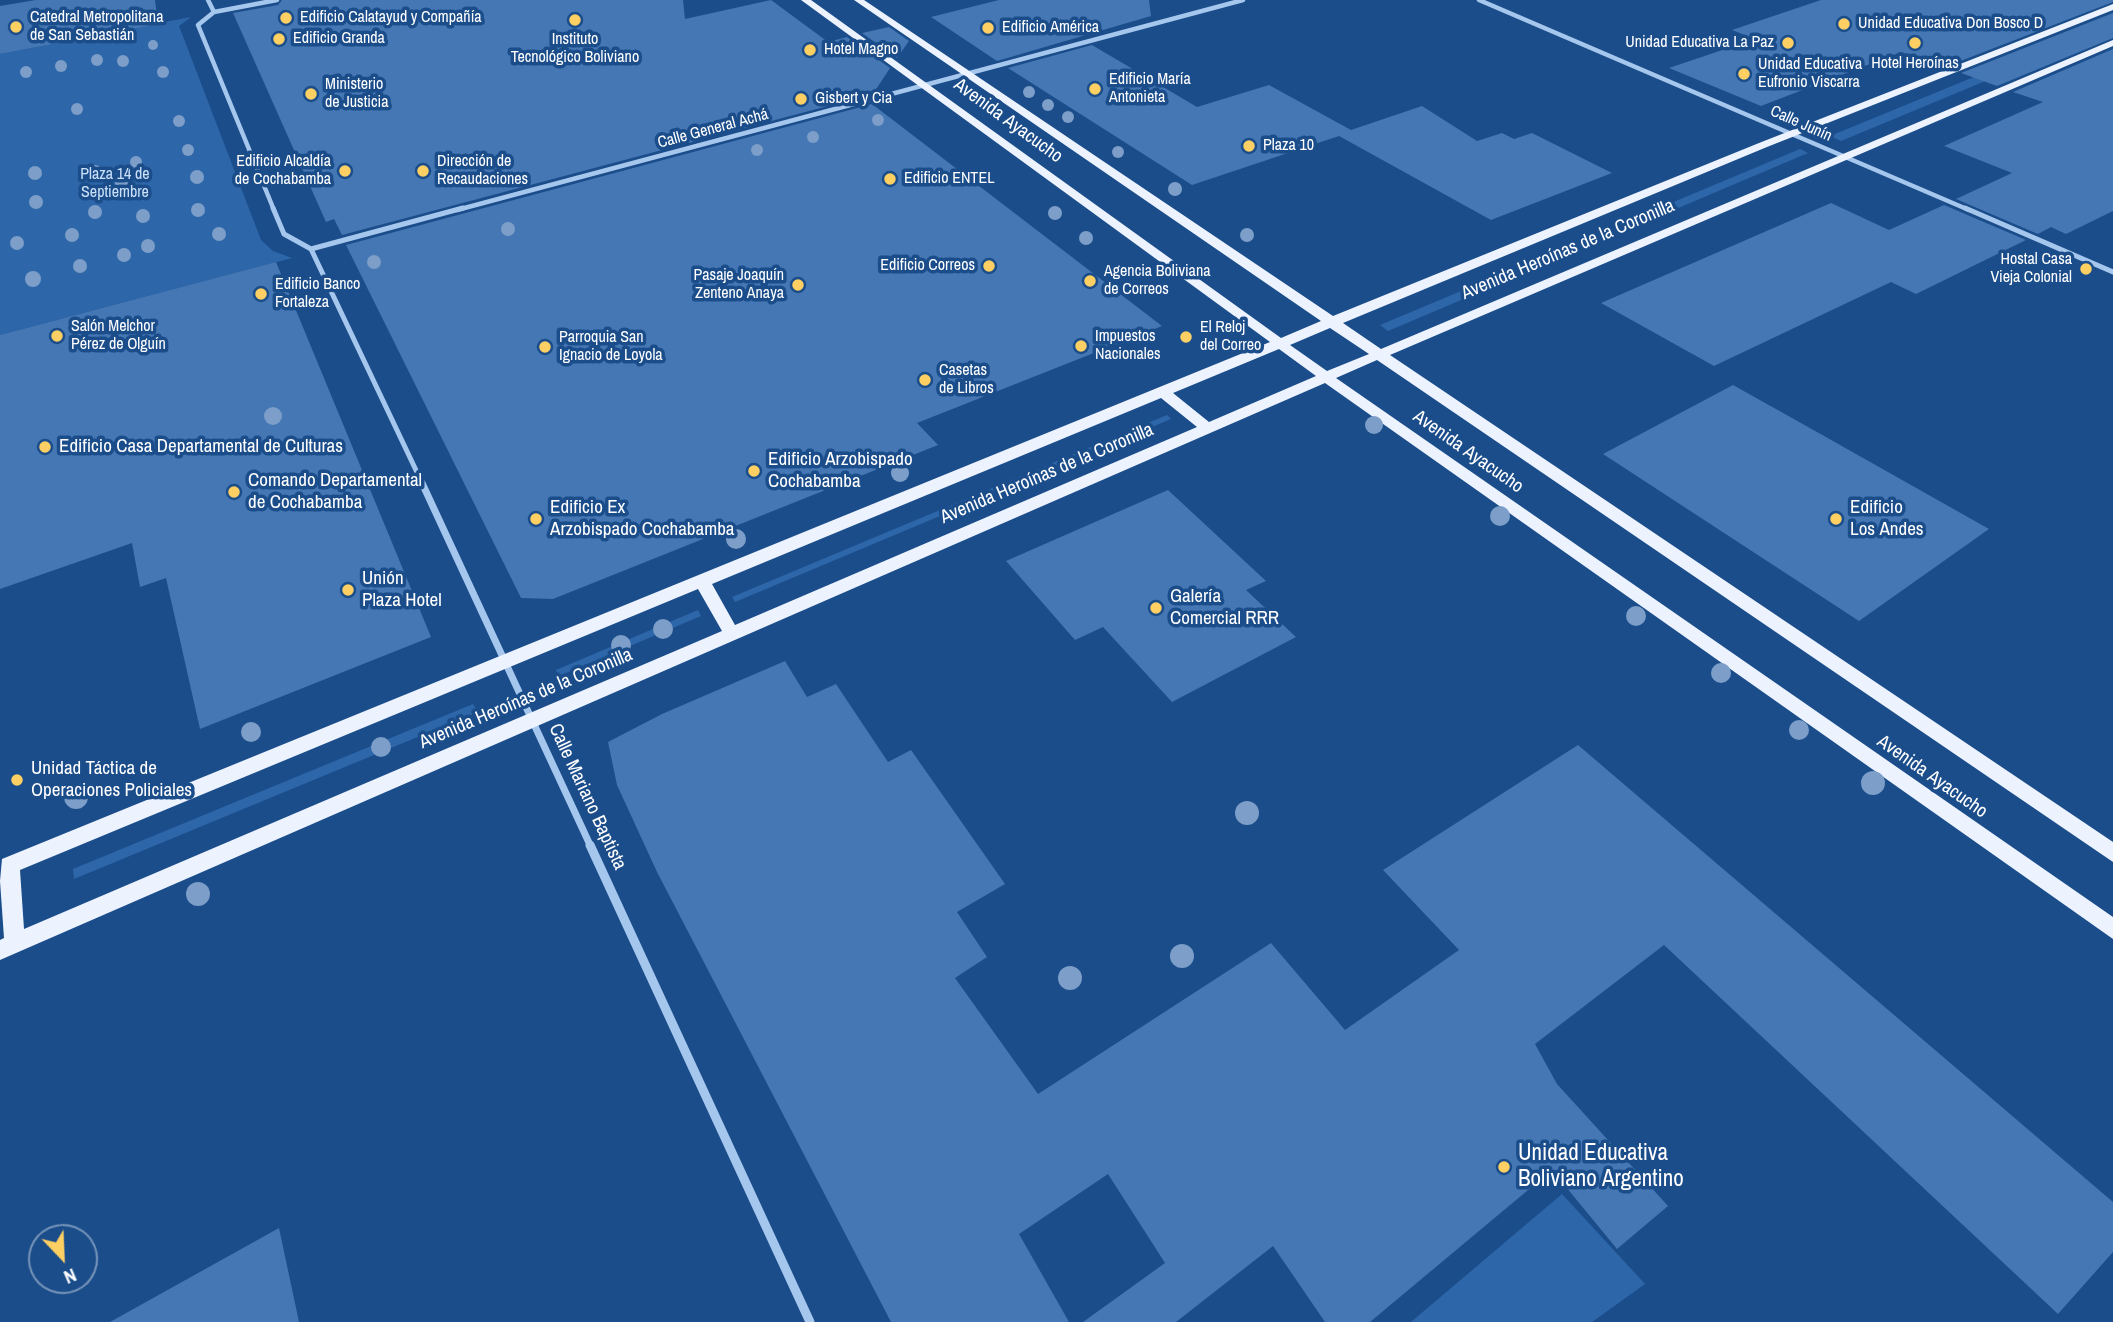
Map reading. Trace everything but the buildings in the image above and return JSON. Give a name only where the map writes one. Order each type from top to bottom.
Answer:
[{"type":"main road","name":"Avenida Ayacucho","points":[[805,0],[1327,378],[2113,929]]},
{"type":"main road","name":"Avenida Ayacucho","points":[[858,0],[2113,853]]},
{"type":"main road","name":"Avenida Heroínas de la Coronilla","points":[[4,867],[1793,133],[2113,7]]},
{"type":"main road","name":"Avenida Heroínas de la Coronilla","points":[[7,947],[1379,355],[2113,43]]},
{"type":"main road","points":[[1163,392],[1208,429]]},
{"type":"main road","points":[[702,581],[733,634]]},
{"type":"main road","points":[[4,867],[7,947]]},
{"type":"street","points":[[208,0],[214,12]]},
{"type":"street","points":[[277,0],[214,12],[198,25],[284,234],[312,249]]},
{"type":"street","name":"Calle General Achá","points":[[312,249],[1243,0]]},
{"type":"street","name":"Calle Junín","points":[[1479,0],[2113,272]]},
{"type":"street","name":"Calle Mariano Baptista","points":[[312,249],[506,662],[810,1322]]},
{"type":"green space","name":"Plaza 14 de Septiembre","points":[[191,17],[179,26],[261,240],[273,251],[292,258],[0,335],[0,54]]},
{"type":"green space","points":[[2113,20],[2113,28],[1841,141],[1830,136]]},
{"type":"green space","points":[[1800,149],[1808,153],[1388,331],[1380,325]]},
{"type":"green space","points":[[1167,415],[1171,419],[735,602],[732,597]]},
{"type":"green space","points":[[698,610],[701,616],[559,676],[556,670]]},
{"type":"green space","points":[[473,704],[478,712],[74,879],[73,869]]},
{"type":"green space","points":[[1562,1194],[1645,1284],[1592,1322],[1411,1322]]},
{"type":"place","name":"Edificio Calatayud y Compañía","points":[[286,18]]},
{"type":"place","name":"Instituto Tecnológico Boliviano","points":[[575,20]]},
{"type":"place","name":"Unidad Educativa Don Bosco D","points":[[1844,24]]},
{"type":"place","name":"Catedral Metropolitana de San Sebastián","points":[[16,27]]},
{"type":"place","name":"Edificio América","points":[[988,28]]},
{"type":"place","name":"Edificio Granda","points":[[279,39]]},
{"type":"place","name":"Unidad Educativa La Paz","points":[[1788,43]]},
{"type":"place","name":"Hotel Heroínas","points":[[1915,43]]},
{"type":"place","name":"Hotel Magno","points":[[810,50]]},
{"type":"place","name":"Unidad Educativa Eufronio Viscarra","points":[[1744,74]]},
{"type":"place","name":"Edificio María Antonieta","points":[[1095,89]]},
{"type":"place","name":"Ministerio de Justicia","points":[[311,94]]},
{"type":"place","name":"Gisbert y Cia","points":[[801,99]]},
{"type":"place","name":"Plaza 10","points":[[1249,146]]},
{"type":"place","name":"Edificio Alcaldía de Cochabamba","points":[[345,171]]},
{"type":"place","name":"Dirección de Recaudaciones","points":[[423,171]]},
{"type":"place","name":"Edificio ENTEL","points":[[890,179]]},
{"type":"place","name":"Edificio Correos","points":[[989,266]]},
{"type":"place","name":"Hostal Casa Vieja Colonial","points":[[2086,269]]},
{"type":"place","name":"Agencia Boliviana de Correos","points":[[1090,281]]},
{"type":"place","name":"Pasaje Joaquín Zenteno Anaya","points":[[798,285]]},
{"type":"place","name":"Edificio Banco Fortaleza","points":[[261,294]]},
{"type":"place","name":"Salón Melchor Pérez de Olguín","points":[[57,336]]},
{"type":"place","name":"El Reloj del Correo","points":[[1186,337]]},
{"type":"place","name":"Impuestos Nacionales","points":[[1081,346]]},
{"type":"place","name":"Parroquia San Ignacio de Loyola","points":[[545,347]]},
{"type":"place","name":"Casetas de Libros","points":[[925,380]]},
{"type":"place","name":"Edificio Casa Departamental de Culturas","points":[[45,447]]},
{"type":"place","name":"Edificio Arzobispado Cochabamba","points":[[754,471]]},
{"type":"place","name":"Comando Departamental de Cochabamba","points":[[234,492]]},
{"type":"place","name":"Edificio Ex Arzobispado Cochabamba","points":[[536,519]]},
{"type":"place","name":"Edificio Los Andes","points":[[1836,519]]},
{"type":"place","name":"Unión Plaza Hotel","points":[[348,590]]},
{"type":"place","name":"Galería Comercial RRR","points":[[1156,608]]},
{"type":"place","name":"Unidad Táctica de Operaciones Policiales","points":[[17,780]]},
{"type":"place","name":"Unidad Educativa Boliviano Argentino","points":[[1504,1167]]}]
